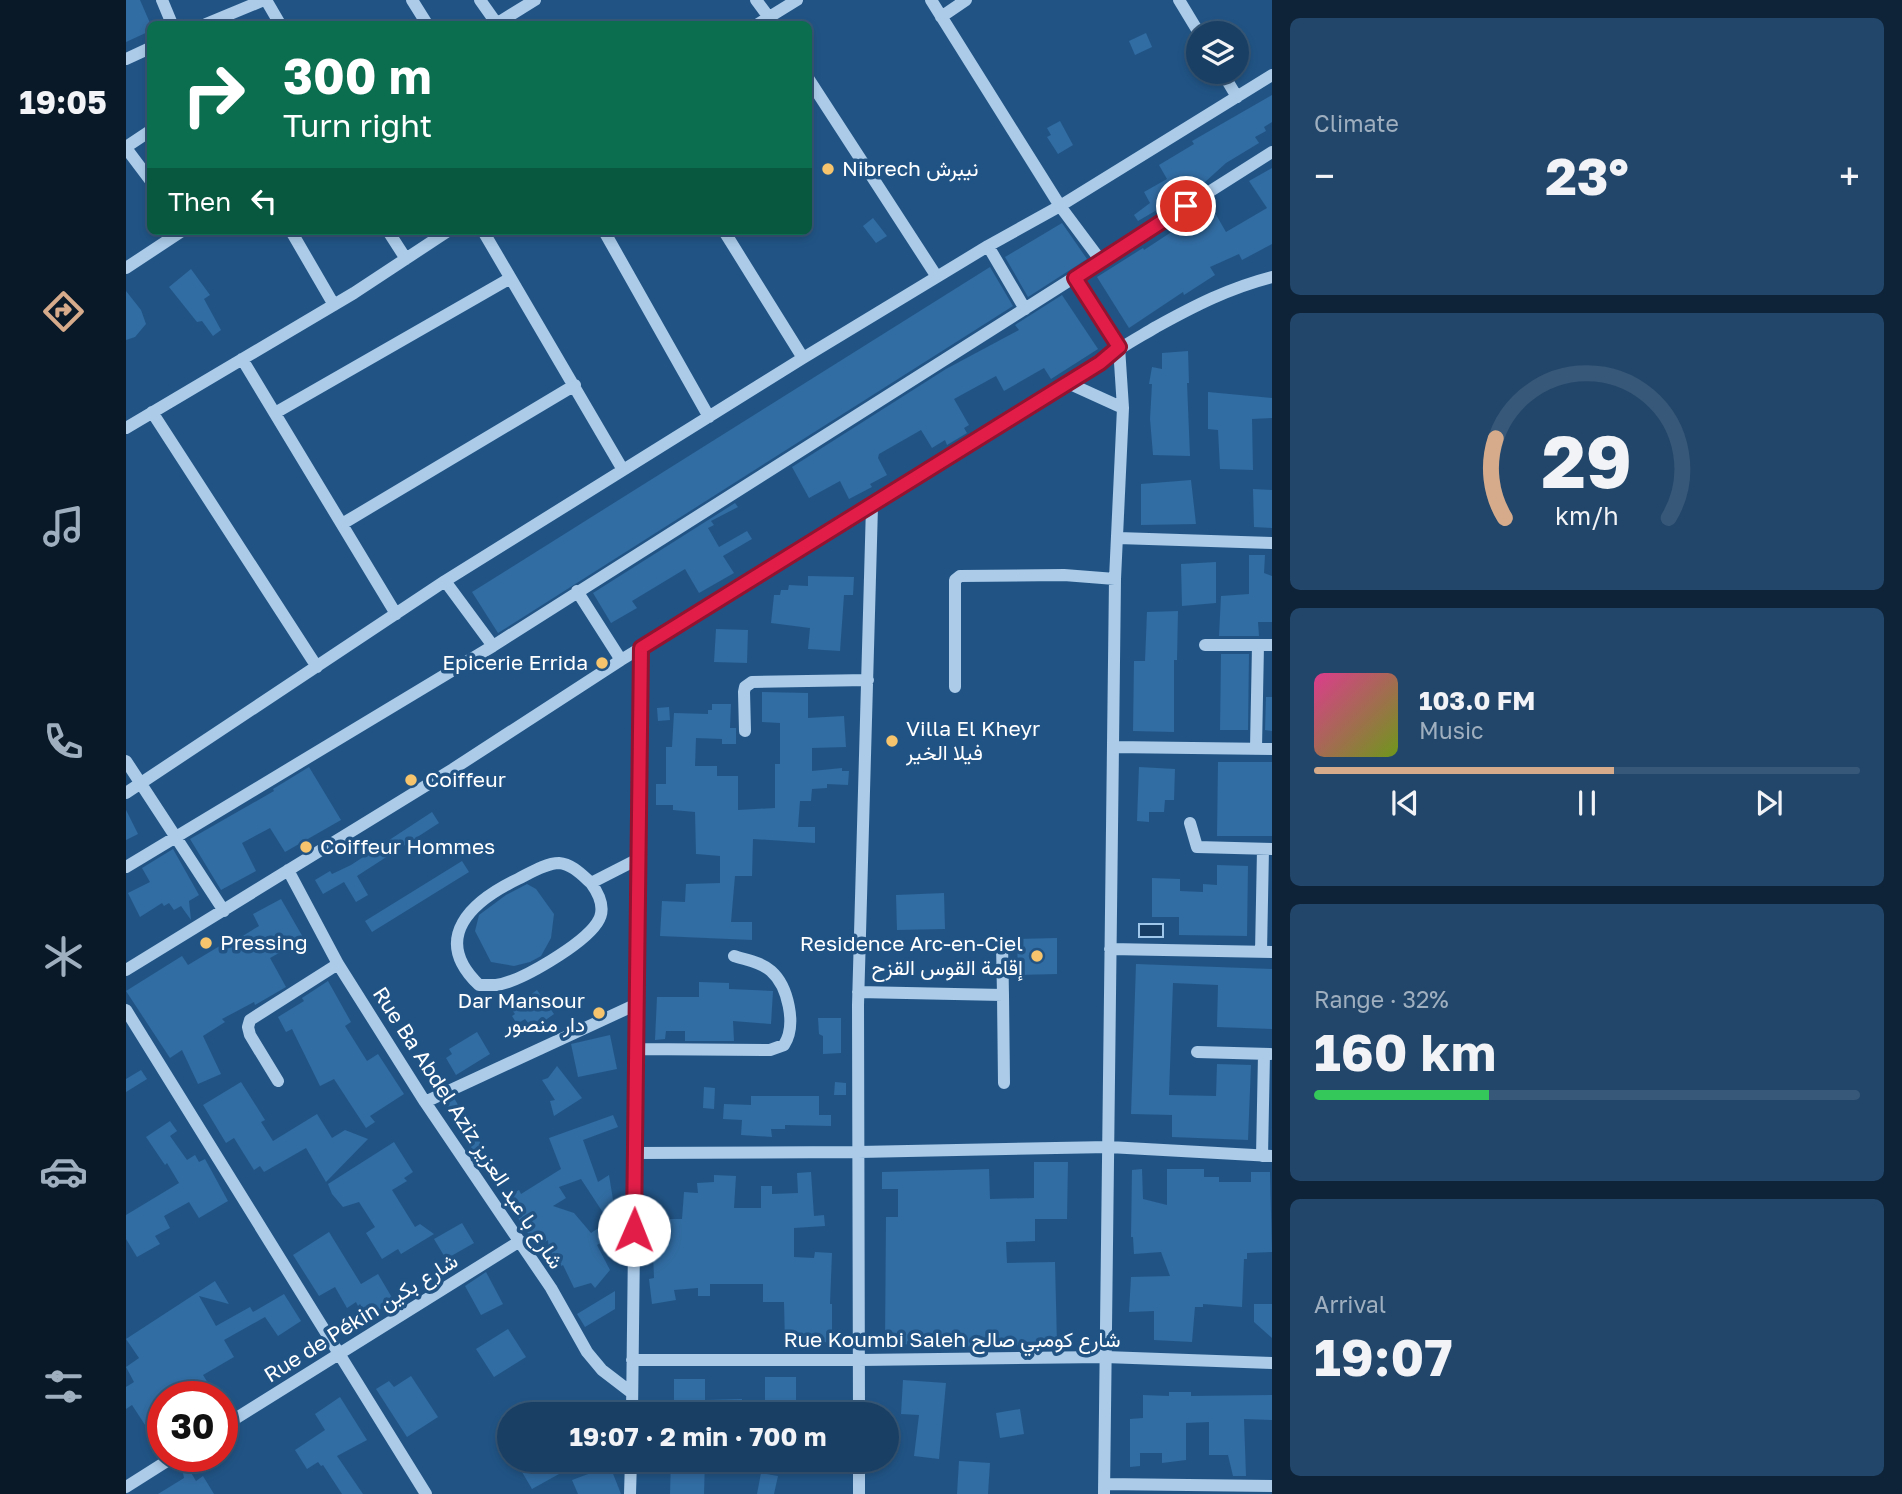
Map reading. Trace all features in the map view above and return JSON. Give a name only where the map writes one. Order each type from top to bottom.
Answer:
[{"type":"street","points":[[162,0],[171,21]]},
{"type":"street","points":[[213,21],[265,0],[278,21]]},
{"type":"street","points":[[412,0],[425,21]]},
{"type":"street","points":[[480,0],[495,21]]},
{"type":"street","points":[[502,21],[535,0]]},
{"type":"street","points":[[756,0],[766,21]]},
{"type":"street","points":[[768,21],[797,0]]},
{"type":"street","points":[[930,0],[1059,206],[1101,261]]},
{"type":"street","points":[[941,17],[966,0]]},
{"type":"street","points":[[1179,0],[1192,21]]},
{"type":"street","points":[[126,59],[147,49]]},
{"type":"street","points":[[126,793],[445,581],[803,358],[1059,206],[1272,75]]},
{"type":"street","points":[[812,84],[937,277]]},
{"type":"street","points":[[1229,84],[1237,97]]},
{"type":"street","points":[[147,133],[126,148],[147,176]]},
{"type":"street","points":[[126,867],[493,646],[1272,152]]},
{"type":"street","points":[[126,268],[176,235]]},
{"type":"street","points":[[293,235],[334,304]]},
{"type":"street","points":[[391,235],[406,259]]},
{"type":"street","points":[[126,428],[334,304],[442,235]]},
{"type":"street","points":[[485,235],[623,470]]},
{"type":"street","points":[[606,235],[709,417]]},
{"type":"street","points":[[726,235],[803,358]]},
{"type":"street","points":[[988,246],[1025,309]]},
{"type":"street","points":[[126,970],[464,762],[621,660],[1100,363],[1119,347],[1200,302],[1232,288],[1272,277]]},
{"type":"street","points":[[1075,278],[1119,347],[1123,408],[1115,579],[1104,1489],[1272,1486]]},
{"type":"street","points":[[275,413],[509,279]]},
{"type":"street","points":[[242,359],[396,614]]},
{"type":"street","points":[[1068,383],[1123,408]]},
{"type":"street","points":[[342,524],[575,385]]},
{"type":"street","points":[[152,412],[317,667]]},
{"type":"street","points":[[859,1402],[858,992],[872,506]]},
{"type":"street","points":[[1118,538],[1272,543]]},
{"type":"street","points":[[955,687],[955,580],[960,576],[1064,575],[1115,579]]},
{"type":"street","points":[[445,581],[493,646]]},
{"type":"street","points":[[577,591],[621,660]]},
{"type":"street","points":[[1205,645],[1272,645]]},
{"type":"street","points":[[1256,748],[1258,645]]},
{"type":"street","points":[[632,1402],[641,648]]},
{"type":"street","points":[[745,731],[744,692],[745,687],[752,682],[868,680]]},
{"type":"street","points":[[1113,747],[1272,749]]},
{"type":"street","points":[[126,761],[224,911]]},
{"type":"street","points":[[1110,949],[1266,952],[1268,849],[1197,847],[1190,823]]},
{"type":"street","points":[[591,883],[638,859]]},
{"type":"street","points":[[554,863],[563,863],[578,871],[591,883],[600,896],[598,922],[550,961],[521,977],[497,985],[479,985],[468,974],[458,956],[457,940],[461,922],[474,907],[507,884],[554,863]]},
{"type":"street","name":"Rue Ba Abdel Aziz شارع با عبد العزيز","points":[[288,870],[338,964],[425,1102],[551,1288],[587,1352],[602,1370],[632,1393]]},
{"type":"street","points":[[1002,944],[1004,1083]]},
{"type":"street","points":[[636,1049],[770,1050],[784,1045],[790,1028],[782,988],[770,970],[734,956]]},
{"type":"street","points":[[278,1081],[250,1035],[250,1020],[338,964]]},
{"type":"street","points":[[858,992],[1003,995]]},
{"type":"street","points":[[425,1102],[637,1004]]},
{"type":"street","points":[[126,1010],[426,1494]]},
{"type":"street","points":[[635,1153],[1110,1147],[1267,1156],[1268,1054],[1197,1052]]},
{"type":"street","name":"Rue de Pékin شارع بكين","points":[[238,1417],[520,1241]]},
{"type":"street","name":"Rue Koumbi Saleh شارع كومبي صالح","points":[[632,1360],[1105,1357],[1272,1363]]},
{"type":"street","points":[[126,1487],[150,1472]]},
{"type":"street","points":[[630,1494],[631,1472]]},
{"type":"street","points":[[859,1472],[859,1494]]},
{"type":"water","points":[[1139,924],[1163,924],[1163,937],[1139,937]]},
{"type":"building","points":[[126,0],[140,0],[149,21],[147,32],[126,42]]},
{"type":"building","points":[[1146,33],[1152,47],[1135,55],[1129,41]]},
{"type":"building","points":[[1272,95],[1272,122],[1264,127],[1266,131],[1255,137],[1259,143],[1226,163],[1205,182],[1138,221],[1134,215],[1150,203],[1144,192],[1167,179],[1159,165],[1194,144],[1192,141]]},
{"type":"building","points":[[1060,121],[1073,145],[1058,154],[1047,137],[1051,135],[1047,128]]},
{"type":"building","points":[[1272,168],[1272,244],[1242,260],[1239,254],[1210,267],[1215,275],[1184,295],[1183,292],[1129,328],[1097,277],[1211,206],[1226,232],[1267,208],[1249,181]]},
{"type":"building","points":[[873,218],[887,236],[876,243],[863,226]]},
{"type":"building","points":[[1062,223],[1087,259],[1028,297],[1005,257]]},
{"type":"building","points":[[990,267],[1013,306],[498,633],[472,592]]},
{"type":"building","points":[[191,269],[210,295],[204,299],[221,330],[213,336],[202,321],[197,322],[169,287]]},
{"type":"building","points":[[126,291],[141,310],[146,324],[135,337],[126,340]]},
{"type":"building","points":[[1062,295],[1098,349],[1051,379],[1044,368],[1004,391],[996,376],[954,399],[969,425],[964,428],[967,433],[947,445],[945,440],[932,448],[921,430],[879,454],[878,458],[887,475],[870,484],[872,487],[849,499],[840,481],[809,498],[792,467],[946,369],[1019,330],[1015,325]]},
{"type":"building","points":[[1188,351],[1190,456],[1153,455],[1150,419],[1152,384],[1149,384],[1152,367],[1162,369],[1162,353]]},
{"type":"building","points":[[1208,392],[1272,398],[1272,418],[1252,419],[1253,470],[1220,469],[1218,430],[1208,429]]},
{"type":"building","points":[[1191,480],[1196,524],[1141,525],[1141,484]]},
{"type":"building","points":[[1253,489],[1272,490],[1272,528],[1254,527]]},
{"type":"building","points":[[735,503],[738,507],[711,521],[714,525],[708,528],[719,547],[747,531],[752,539],[723,556],[734,573],[699,593],[685,569],[632,601],[637,608],[611,623],[593,593]]},
{"type":"building","points":[[1249,555],[1265,555],[1264,573],[1272,576],[1272,622],[1258,622],[1259,636],[1219,636],[1221,596],[1249,594]]},
{"type":"building","points":[[1216,562],[1216,603],[1182,606],[1181,564]]},
{"type":"building","points":[[808,576],[854,577],[853,595],[844,595],[840,651],[808,649],[810,628],[771,623],[774,595],[780,595],[781,590],[788,590],[789,585],[808,586]]},
{"type":"building","points":[[1178,611],[1177,660],[1174,660],[1174,732],[1133,731],[1134,661],[1145,661],[1147,612]]},
{"type":"building","points":[[716,629],[748,630],[747,663],[714,662]]},
{"type":"building","points":[[1221,654],[1249,654],[1248,730],[1220,730]]},
{"type":"building","points":[[762,692],[808,693],[808,718],[844,716],[846,747],[812,748],[812,771],[842,768],[842,771],[849,771],[848,785],[827,784],[827,788],[812,789],[811,801],[800,801],[798,827],[815,827],[815,843],[753,839],[752,876],[735,876],[731,922],[752,922],[752,940],[660,936],[662,901],[685,902],[686,884],[720,883],[720,856],[696,854],[695,812],[673,810],[673,805],[656,805],[656,784],[666,784],[666,747],[672,747],[674,713],[708,714],[708,710],[712,710],[712,704],[731,704],[730,728],[736,728],[736,744],[722,744],[722,739],[696,738],[695,766],[717,766],[717,776],[738,776],[738,810],[775,808],[775,764],[780,764],[780,723],[762,722]]},
{"type":"building","points":[[1266,697],[1272,697],[1272,731],[1265,730]]},
{"type":"building","points":[[669,707],[670,720],[658,721],[657,708]]},
{"type":"building","points":[[1218,762],[1272,762],[1272,836],[1217,836]]},
{"type":"building","points":[[309,767],[341,820],[285,852],[270,828],[242,843],[256,871],[221,890],[190,839],[274,791],[273,789]]},
{"type":"building","points":[[1139,767],[1175,769],[1174,800],[1165,800],[1164,812],[1149,812],[1149,822],[1137,821]]},
{"type":"building","points":[[126,810],[138,834],[126,840]]},
{"type":"building","points":[[432,812],[439,823],[357,876],[368,895],[356,902],[344,882],[323,894],[315,880],[330,871],[332,874],[351,865]]},
{"type":"building","points":[[173,849],[199,895],[189,901],[191,920],[181,906],[174,910],[169,903],[164,906],[162,903],[140,917],[128,893],[150,882],[142,868]]},
{"type":"building","points":[[462,861],[469,872],[372,932],[365,921]]},
{"type":"building","points":[[1217,865],[1248,866],[1247,936],[1179,935],[1179,917],[1152,917],[1152,878],[1180,879],[1180,891],[1203,892],[1203,884],[1217,885]]},
{"type":"building","points":[[527,884],[536,889],[554,914],[551,938],[541,956],[530,962],[514,966],[491,962],[475,931],[479,915],[506,895]]},
{"type":"building","points":[[944,893],[945,929],[897,930],[896,895]]},
{"type":"building","points":[[281,899],[304,939],[270,958],[286,987],[255,1005],[254,1002],[222,1019],[225,1022],[203,1036],[221,1074],[198,1084],[182,1050],[170,1058],[126,991],[182,956],[188,965],[228,941],[230,944],[259,926],[253,914]]},
{"type":"building","name":"Residence Arc-en-Ciel إقامة القوس القزح","points":[[1057,938],[1057,974],[1018,975],[1017,939]]},
{"type":"building","points":[[1136,964],[1272,969],[1272,1029],[1217,1027],[1218,985],[1173,983],[1169,1095],[1216,1096],[1217,1064],[1251,1065],[1248,1140],[1172,1137],[1172,1115],[1131,1114]]},
{"type":"building","points":[[328,981],[351,1022],[345,1026],[367,1061],[378,1054],[404,1094],[370,1116],[375,1122],[366,1128],[334,1079],[320,1086],[292,1029],[286,1032],[278,1017],[304,1001],[302,998]]},
{"type":"building","points":[[699,982],[729,983],[729,989],[773,991],[771,1024],[733,1021],[734,1041],[685,1041],[685,1031],[666,1031],[665,1039],[655,1040],[657,997],[699,997]]},
{"type":"building","points":[[537,990],[554,1014],[533,1029],[525,1019],[517,1024],[511,1009]]},
{"type":"building","points":[[818,1018],[841,1018],[841,1053],[823,1054],[823,1036],[819,1034]]},
{"type":"building","points":[[477,1032],[490,1054],[456,1075],[446,1058],[452,1054],[449,1049]]},
{"type":"building","points":[[610,1035],[617,1069],[578,1077],[571,1044]]},
{"type":"building","points":[[557,1066],[582,1098],[554,1116],[550,1101],[555,1100],[542,1080],[548,1078]]},
{"type":"building","points":[[141,1070],[147,1079],[126,1092],[126,1079]]},
{"type":"building","points":[[441,1075],[445,1083],[435,1088],[431,1080]]},
{"type":"building","points":[[241,1082],[265,1120],[261,1122],[273,1141],[317,1114],[332,1138],[345,1130],[368,1139],[326,1182],[306,1148],[264,1172],[260,1166],[254,1170],[234,1138],[226,1143],[203,1105]]},
{"type":"building","points":[[835,1082],[846,1083],[846,1095],[834,1095]]},
{"type":"building","points":[[704,1087],[715,1088],[714,1109],[703,1108]]},
{"type":"building","points":[[751,1096],[819,1096],[819,1115],[831,1115],[831,1126],[785,1125],[785,1129],[771,1129],[772,1137],[741,1135],[742,1120],[723,1119],[724,1104],[751,1105]]},
{"type":"building","points":[[454,1098],[492,1163],[483,1168],[444,1103]]},
{"type":"building","points":[[613,1115],[618,1127],[583,1140],[598,1182],[609,1175],[619,1237],[581,1179],[559,1187],[566,1198],[553,1206],[574,1213],[591,1233],[606,1223],[614,1234],[597,1245],[610,1270],[595,1288],[591,1283],[574,1288],[563,1265],[558,1268],[550,1262],[548,1240],[537,1247],[505,1198],[519,1190],[521,1194],[561,1169],[549,1138]]},
{"type":"building","points":[[170,1121],[177,1131],[170,1136],[187,1160],[195,1155],[199,1162],[205,1159],[228,1201],[199,1218],[189,1202],[164,1216],[170,1228],[155,1236],[160,1244],[137,1257],[126,1239],[126,1215],[179,1183],[146,1137]]},
{"type":"building","points":[[394,1142],[413,1172],[404,1178],[407,1181],[392,1190],[415,1227],[420,1224],[434,1234],[401,1254],[398,1249],[382,1259],[366,1233],[375,1227],[359,1202],[343,1207],[332,1194],[328,1184]]},
{"type":"building","points":[[1034,1162],[1068,1162],[1067,1219],[1035,1219],[1035,1241],[1006,1242],[1007,1263],[1055,1262],[1057,1344],[951,1347],[885,1344],[886,1217],[898,1217],[898,1189],[882,1189],[882,1172],[989,1169],[990,1199],[1034,1198]]},
{"type":"building","points":[[1142,1169],[1143,1199],[1167,1205],[1167,1169],[1204,1169],[1204,1177],[1219,1177],[1219,1182],[1251,1182],[1251,1172],[1270,1172],[1272,1252],[1247,1253],[1247,1259],[1244,1259],[1242,1307],[1203,1304],[1203,1307],[1195,1307],[1192,1342],[1154,1340],[1154,1311],[1129,1312],[1131,1277],[1170,1276],[1161,1252],[1134,1254],[1131,1237],[1132,1170]]},
{"type":"building","points":[[811,1172],[814,1216],[824,1215],[825,1226],[794,1228],[794,1257],[814,1258],[815,1252],[832,1253],[832,1342],[785,1343],[784,1302],[763,1302],[763,1284],[710,1284],[710,1296],[698,1296],[698,1288],[674,1290],[676,1300],[652,1304],[649,1279],[654,1278],[652,1226],[670,1225],[670,1219],[682,1219],[684,1192],[698,1193],[697,1183],[714,1182],[714,1175],[736,1176],[734,1208],[761,1208],[761,1186],[772,1186],[772,1194],[798,1193],[797,1173]]},
{"type":"building","points":[[462,1223],[474,1243],[446,1259],[434,1239]]},
{"type":"building","points":[[329,1232],[361,1284],[378,1274],[394,1301],[367,1317],[356,1302],[347,1308],[335,1287],[319,1296],[293,1255]]},
{"type":"building","points":[[486,1272],[503,1304],[481,1315],[465,1286]]},
{"type":"building","points":[[215,1281],[229,1304],[199,1296],[216,1326],[250,1307],[253,1312],[284,1294],[301,1321],[278,1336],[265,1317],[224,1340],[234,1357],[203,1375],[207,1381],[147,1381],[147,1428],[132,1405],[126,1409],[126,1387],[134,1382],[126,1367],[139,1358],[126,1339]]},
{"type":"building","points":[[615,1291],[615,1309],[585,1327],[577,1314]]},
{"type":"building","points":[[1254,1304],[1272,1304],[1272,1338],[1254,1322]]},
{"type":"building","points":[[508,1329],[526,1357],[494,1377],[476,1349]]},
{"type":"building","points":[[411,1376],[438,1417],[407,1437],[376,1389],[389,1381],[394,1387]]},
{"type":"building","points":[[765,1377],[796,1377],[796,1402],[765,1402]]},
{"type":"building","points":[[674,1379],[705,1379],[705,1400],[742,1399],[742,1402],[674,1402]]},
{"type":"building","points":[[903,1380],[946,1383],[939,1459],[914,1456],[919,1415],[901,1414]]},
{"type":"building","points":[[1169,1392],[1191,1392],[1191,1396],[1272,1395],[1272,1420],[1244,1419],[1246,1476],[1233,1476],[1228,1455],[1209,1455],[1209,1422],[1186,1423],[1186,1460],[1162,1463],[1162,1453],[1140,1453],[1140,1466],[1130,1467],[1130,1419],[1143,1418],[1143,1395],[1169,1396]]},
{"type":"building","points":[[340,1397],[367,1440],[337,1456],[363,1494],[342,1494],[323,1465],[318,1462],[307,1469],[295,1450],[325,1430],[315,1414]]},
{"type":"building","points":[[1020,1409],[1024,1434],[1000,1438],[996,1413]]},
{"type":"building","points":[[959,1461],[990,1463],[988,1494],[957,1494]]},
{"type":"building","points":[[183,1472],[191,1472],[196,1481],[203,1476],[214,1494],[158,1494],[184,1478]]},
{"type":"building","points":[[522,1472],[558,1472],[559,1474],[532,1489]]},
{"type":"building","points":[[594,1472],[612,1472],[621,1494],[578,1494],[572,1480]]},
{"type":"building","points":[[671,1472],[705,1472],[704,1494],[670,1494]]},
{"type":"building","points":[[761,1473],[778,1476],[774,1494],[757,1494]]},
{"type":"place","name":"Nibrech نيبرش","points":[[828,169]]},
{"type":"place","name":"Epicerie Errida","points":[[602,663]]},
{"type":"place","name":"Villa El Kheyr فيلا الخير","points":[[892,741]]},
{"type":"place","name":"Coiffeur","points":[[411,780]]},
{"type":"place","name":"Coiffeur Hommes","points":[[306,847]]},
{"type":"place","name":"Pressing","points":[[206,943]]},
{"type":"place","name":"Residence Arc-en-Ciel إقامة القوس القزح","points":[[1037,956]]},
{"type":"place","name":"Dar Mansour دار منصور","points":[[599,1013]]},
{"type":"route","points":[[634,1230],[641,648],[1100,363],[1119,347],[1075,278],[1186,206]]}]
